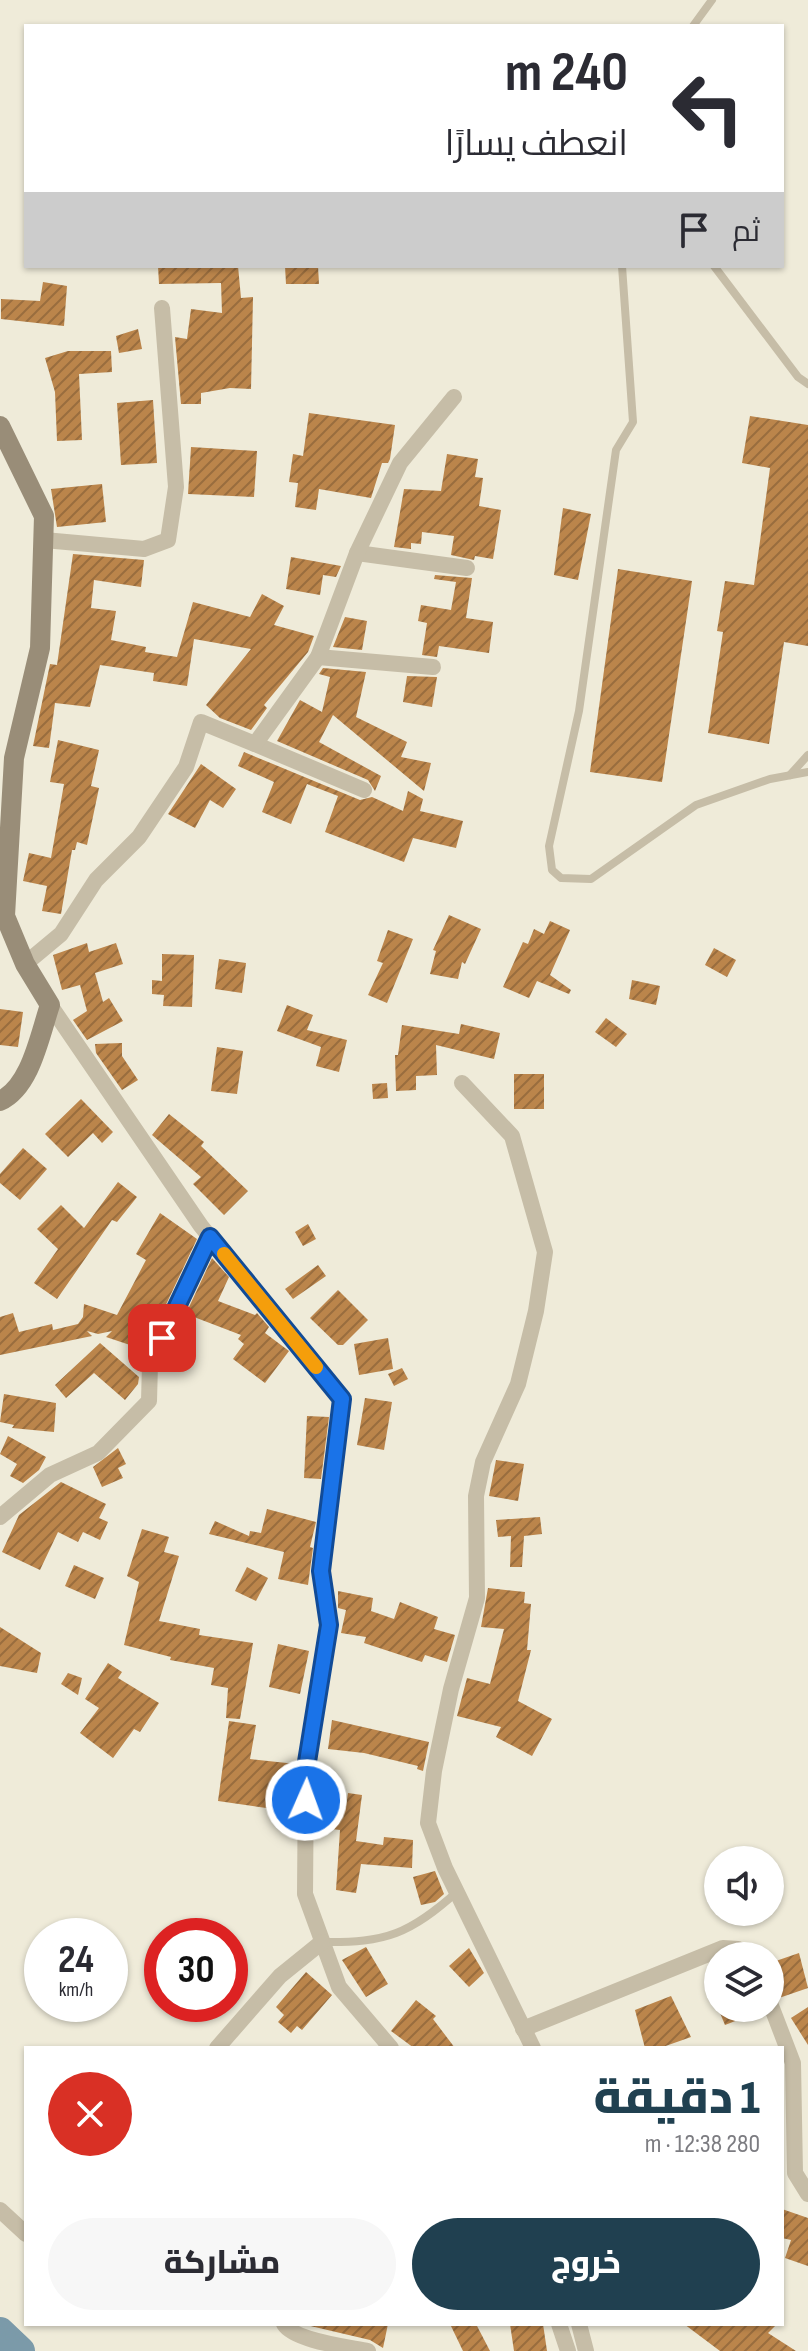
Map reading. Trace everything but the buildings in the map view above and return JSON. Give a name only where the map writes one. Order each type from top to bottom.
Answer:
[{"type":"street","points":[[44,540],[144,549],[168,540],[176,487],[162,308]]},
{"type":"street","points":[[255,744],[318,657],[357,553],[400,463],[454,397]]},
{"type":"street","points":[[0,426],[44,516],[40,648],[14,758],[5,916],[25,964],[50,1005],[210,1237],[342,1399],[321,1571],[329,1625],[306,1768],[305,1894],[339,1987],[389,2046]]},
{"type":"street","points":[[0,461],[23,469]]},
{"type":"street","points":[[357,553],[467,568]]},
{"type":"street","points":[[318,657],[433,667]]},
{"type":"street","points":[[25,964],[61,934],[96,880],[139,837],[186,767],[201,722],[364,790]]},
{"type":"street","points":[[0,1101],[9,1097],[28,1070],[50,1005]]},
{"type":"street","points":[[462,1083],[512,1136],[545,1252],[536,1311],[518,1384],[483,1462],[476,1496],[477,1598],[451,1689],[434,1771],[428,1823],[532,2046]]},
{"type":"street","points":[[0,1517],[50,1475],[98,1453],[149,1401],[150,1364],[210,1237]]},
{"type":"street","points":[[219,2046],[280,1976],[322,1942]]},
{"type":"street","points":[[523,2029],[704,1956]]},
{"type":"street","points":[[777,2022],[793,2063],[795,2173],[808,2194]]},
{"type":"street","points":[[0,2210],[24,2232]]},
{"type":"street","points":[[285,2326],[287,2330],[321,2342],[368,2351]]},
{"type":"street","points":[[560,2326],[568,2351]]},
{"type":"street","points":[[580,2326],[586,2351]]},
{"type":"lane","points":[[694,24],[712,0]]},
{"type":"lane","points":[[622,268],[633,422],[616,450],[579,711],[549,846],[552,870],[561,878],[591,879],[696,805],[808,772]]},
{"type":"lane","points":[[716,268],[798,377],[808,384]]},
{"type":"lane","points":[[789,776],[808,755]]},
{"type":"lane","points":[[322,1942],[384,1940],[434,1913],[458,1891]]},
{"type":"waterway","points":[[0,2332],[20,2351]]},
{"type":"slow traffic","points":[[224,1254],[316,1367]]},
{"type":"route","points":[[162,1338],[210,1237],[342,1399],[321,1571],[329,1625],[306,1768],[306,1800]]}]
